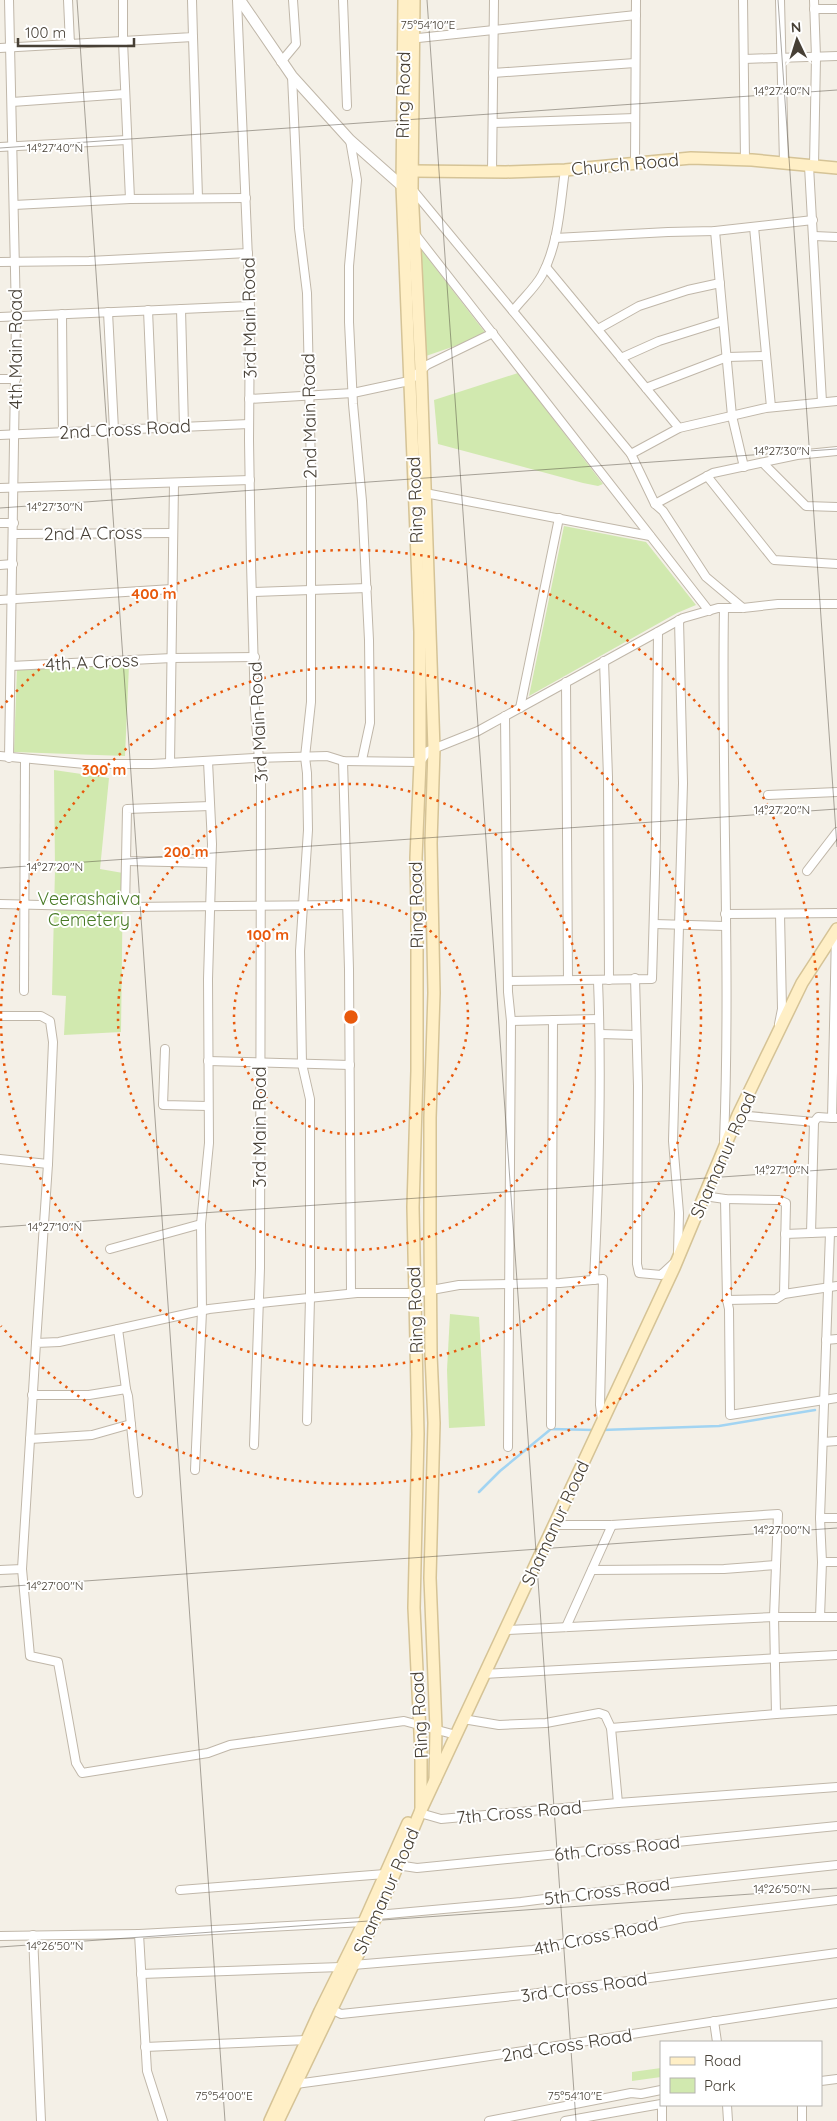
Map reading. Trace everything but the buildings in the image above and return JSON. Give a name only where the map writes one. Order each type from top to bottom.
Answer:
[{"type":"main road","name":"Ring Road","points":[[404,0],[410,39],[412,171],[407,187],[414,233],[421,370],[434,749],[431,843],[434,993],[430,1118],[431,1354],[434,1423],[430,1578],[436,1729],[435,1780]]},
{"type":"main road","name":"Ring Road","points":[[414,0],[410,39],[407,187],[409,381],[420,632],[420,762],[416,858],[417,1071],[413,1207],[418,1479],[414,1608],[420,1725],[420,1812]]},
{"type":"main road","name":"Church Road","points":[[412,171],[492,172],[565,170],[690,158],[745,160],[837,168]]},
{"type":"main road","name":"Shamanur Road","points":[[327,2006],[353,1965],[377,1915],[420,1812],[678,1259],[738,1115],[802,983],[836,930]]},
{"type":"main road","name":"Shamanur Road","points":[[270,2121],[311,2042],[341,1967],[364,1922],[384,1874],[421,1797],[435,1760]]},
{"type":"main road","name":"Shamanur Road","points":[[278,2121],[296,2084],[311,2042]]},
{"type":"street","points":[[68,0],[70,44]]},
{"type":"street","points":[[123,0],[130,199]]},
{"type":"street","points":[[192,0],[198,198]]},
{"type":"street","points":[[238,0],[292,76],[350,140],[407,187],[513,311],[631,454],[655,504],[663,511],[706,577],[743,608]]},
{"type":"street","name":"3rd Main Road","points":[[238,0],[250,306],[250,480],[258,758],[261,784],[260,906],[262,1022],[254,1445]]},
{"type":"street","points":[[281,62],[296,44],[294,0]]},
{"type":"street","points":[[343,0],[346,106]]},
{"type":"street","points":[[492,172],[494,0]]},
{"type":"street","points":[[635,163],[636,0]]},
{"type":"street","points":[[743,0],[745,160]]},
{"type":"street","points":[[780,0],[784,163]]},
{"type":"street","points":[[814,0],[816,57],[811,166],[812,220],[822,402]]},
{"type":"street","points":[[0,7],[9,3]]},
{"type":"street","name":"4th Main Road","points":[[9,3],[16,316],[12,666],[9,758]]},
{"type":"street","points":[[814,9],[837,9]]},
{"type":"street","points":[[410,39],[636,15]]},
{"type":"street","points":[[0,48],[193,37]]},
{"type":"street","points":[[744,58],[837,56]]},
{"type":"street","points":[[493,73],[636,63]]},
{"type":"street","name":"2nd Main Road","points":[[292,76],[299,228],[307,293],[309,394],[311,702],[305,757],[308,830],[300,951],[302,1064],[310,1099],[310,1298],[307,1421]]},
{"type":"street","points":[[12,102],[125,94]]},
{"type":"street","points":[[493,123],[635,118]]},
{"type":"street","points":[[0,147],[127,140]]},
{"type":"street","points":[[350,140],[357,180],[349,266],[353,393],[367,588],[370,723],[362,760]]},
{"type":"street","points":[[513,311],[541,277],[546,267],[556,238],[565,170]]},
{"type":"street","points":[[14,205],[130,199],[246,198]]},
{"type":"street","points":[[556,238],[715,231],[812,220]]},
{"type":"street","points":[[754,228],[771,407]]},
{"type":"street","points":[[715,231],[732,416],[744,467]]},
{"type":"street","points":[[414,233],[709,611]]},
{"type":"street","points":[[814,236],[837,237]]},
{"type":"street","points":[[0,262],[89,261],[248,253]]},
{"type":"street","points":[[546,267],[679,428]]},
{"type":"street","points":[[598,329],[639,306],[688,290],[720,283]]},
{"type":"street","points":[[0,317],[250,306]]},
{"type":"street","points":[[181,309],[184,427]]},
{"type":"street","points":[[148,310],[153,428]]},
{"type":"street","points":[[108,312],[114,430]]},
{"type":"street","points":[[62,314],[63,432]]},
{"type":"street","points":[[621,358],[660,341],[723,321]]},
{"type":"street","points":[[250,399],[309,394],[353,393],[409,381],[421,370],[493,333]]},
{"type":"street","points":[[646,388],[727,357],[766,356]]},
{"type":"street","points":[[0,379],[16,379]]},
{"type":"street","points":[[631,454],[679,428],[771,407],[837,401]]},
{"type":"street","name":"2nd Cross Road","points":[[0,435],[249,424]]},
{"type":"street","points":[[655,504],[713,473],[764,464],[797,455],[837,451]]},
{"type":"street","points":[[764,464],[806,506],[837,507]]},
{"type":"street","points":[[707,476],[774,560],[837,564]]},
{"type":"street","points":[[0,488],[250,480]]},
{"type":"street","points":[[170,763],[174,482]]},
{"type":"street","points":[[425,493],[650,536]]},
{"type":"street","points":[[520,708],[560,518]]},
{"type":"street","points":[[0,523],[14,523]]},
{"type":"street","name":"2nd A Cross","points":[[13,534],[173,533]]},
{"type":"street","points":[[0,565],[13,564]]},
{"type":"street","points":[[253,592],[367,588]]},
{"type":"street","points":[[0,600],[172,589]]},
{"type":"street","points":[[0,756],[85,764],[170,763],[327,756],[343,761],[420,762],[428,751],[478,731],[679,620],[724,608],[778,604],[837,604]]},
{"type":"street","points":[[724,608],[727,1045],[724,1150]]},
{"type":"street","points":[[635,978],[637,1264],[639,1273],[661,1275],[678,1259],[679,1213],[673,1141],[683,783],[679,620]]},
{"type":"street","points":[[508,982],[652,979],[658,632]]},
{"type":"street","name":"4th A Cross","points":[[12,666],[172,658],[255,657]]},
{"type":"street","points":[[604,661],[608,777],[609,980]]},
{"type":"street","points":[[566,682],[568,980]]},
{"type":"street","points":[[505,716],[508,982],[511,1021],[508,1447]]},
{"type":"street","points":[[24,991],[25,759]]},
{"type":"street","points":[[195,1470],[202,1311],[201,1224],[209,1143],[208,1061],[211,863],[208,761]]},
{"type":"street","points":[[343,761],[349,969],[351,1294]]},
{"type":"street","points":[[768,795],[837,792]]},
{"type":"street","points":[[125,907],[127,809],[210,806]]},
{"type":"street","points":[[807,871],[837,832]]},
{"type":"street","points":[[126,861],[211,863]]},
{"type":"street","points":[[0,904],[125,907],[346,905]]},
{"type":"street","points":[[725,914],[837,913]]},
{"type":"street","points":[[776,1040],[782,1010],[780,914]]},
{"type":"street","points":[[654,924],[725,926]]},
{"type":"street","points":[[811,1233],[814,1122],[818,1117],[834,1118],[836,930]]},
{"type":"street","points":[[594,1280],[598,1187],[600,1019],[598,981]]},
{"type":"street","points":[[0,1016],[41,1016],[50,1020],[53,1042],[48,1164],[22,1569],[30,1656],[58,1662],[76,1763],[82,1773],[208,1753],[230,1745],[404,1721],[456,1735]]},
{"type":"street","points":[[511,1021],[600,1019]]},
{"type":"street","points":[[551,1425],[553,1020]]},
{"type":"street","points":[[600,1034],[636,1035]]},
{"type":"street","points":[[165,1049],[163,1105],[208,1106]]},
{"type":"street","points":[[208,1061],[350,1065]]},
{"type":"street","points":[[738,1115],[814,1122]]},
{"type":"street","points":[[0,1159],[48,1164]]},
{"type":"street","points":[[704,1196],[725,1199],[779,1200],[786,1203],[784,1294]]},
{"type":"street","points":[[725,1199],[730,1415],[837,1398]]},
{"type":"street","points":[[110,1249],[201,1224]]},
{"type":"street","points":[[785,1234],[834,1233],[828,1287],[826,1340],[820,1518],[822,1562],[820,1617]]},
{"type":"street","points":[[36,1343],[59,1342],[202,1311],[258,1303],[351,1294],[415,1293],[459,1285],[551,1283],[603,1279],[600,1427]]},
{"type":"street","points":[[726,1300],[776,1299],[784,1294],[837,1286]]},
{"type":"street","points":[[118,1329],[128,1396],[138,1493]]},
{"type":"street","points":[[826,1340],[837,1339]]},
{"type":"street","points":[[32,1395],[89,1394],[126,1389]]},
{"type":"street","points":[[30,1439],[92,1435],[131,1424]]},
{"type":"street","points":[[823,1442],[837,1441]]},
{"type":"street","points":[[554,1525],[612,1525],[778,1514],[774,1617],[776,1714]]},
{"type":"street","points":[[820,1518],[837,1518]]},
{"type":"street","points":[[566,1627],[612,1525]]},
{"type":"street","points":[[822,1562],[837,1562]]},
{"type":"street","points":[[592,1570],[724,1569],[776,1565]]},
{"type":"street","points":[[0,1570],[22,1569]]},
{"type":"street","points":[[506,1630],[774,1617],[837,1617]]},
{"type":"street","points":[[484,1674],[837,1655]]},
{"type":"street","points":[[611,1728],[837,1710]]},
{"type":"street","points":[[463,1720],[499,1725],[546,1723],[599,1713],[605,1715],[611,1728],[618,1804]]},
{"type":"street","name":"7th Cross Road","points":[[420,1812],[441,1820],[837,1787]]},
{"type":"street","name":"6th Cross Road","points":[[397,1865],[417,1868],[837,1826]]},
{"type":"street","name":"5th Cross Road","points":[[377,1915],[521,1902],[678,1882],[837,1865]]},
{"type":"street","points":[[180,1890],[384,1874]]},
{"type":"street","name":"4th Cross Road","points":[[353,1965],[533,1950],[683,1918],[837,1900]]},
{"type":"street","points":[[0,1936],[139,1934],[364,1922]]},
{"type":"street","points":[[139,1934],[147,2071],[163,2121]]},
{"type":"street","points":[[33,1935],[41,2121]]},
{"type":"street","name":"3rd Cross Road","points":[[327,2006],[341,2014],[523,1995],[837,1953]]},
{"type":"street","points":[[141,1974],[341,1967]]},
{"type":"street","name":"2nd Cross Road","points":[[296,2084],[441,2065],[837,2003]]},
{"type":"street","points":[[714,2021],[717,2041]]},
{"type":"street","points":[[145,2047],[311,2042]]},
{"type":"street","points":[[822,2081],[837,2079]]},
{"type":"street","points":[[489,2121],[631,2093],[641,2094],[660,2090]]},
{"type":"street","points":[[565,2121],[660,2105]]},
{"type":"street","points":[[661,2106],[662,2121]]},
{"type":"street","points":[[727,2106],[728,2121]]},
{"type":"street","points":[[802,2106],[802,2121]]},
{"type":"green space","points":[[420,248],[487,335],[426,356]]},
{"type":"green space","points":[[518,373],[603,484],[598,486],[583,483],[438,444],[434,400]]},
{"type":"green space","points":[[564,526],[646,542],[696,605],[677,613],[529,696]]},
{"type":"green space","points":[[129,665],[125,756],[14,752],[17,668]]},
{"type":"green space","name":"Veerashaiva Cemetery","points":[[54,770],[109,778],[100,869],[123,873],[121,1032],[64,1035],[66,996],[52,995],[55,870]]},
{"type":"green space","points":[[450,1314],[479,1317],[485,1426],[449,1428],[447,1370]]},
{"type":"green space","points":[[660,2068],[660,2077],[632,2081],[632,2072]]},
{"type":"waterway","points":[[602,1430],[719,1426],[815,1410]]},
{"type":"waterway","points":[[479,1492],[500,1471],[551,1429],[594,1430]]}]
